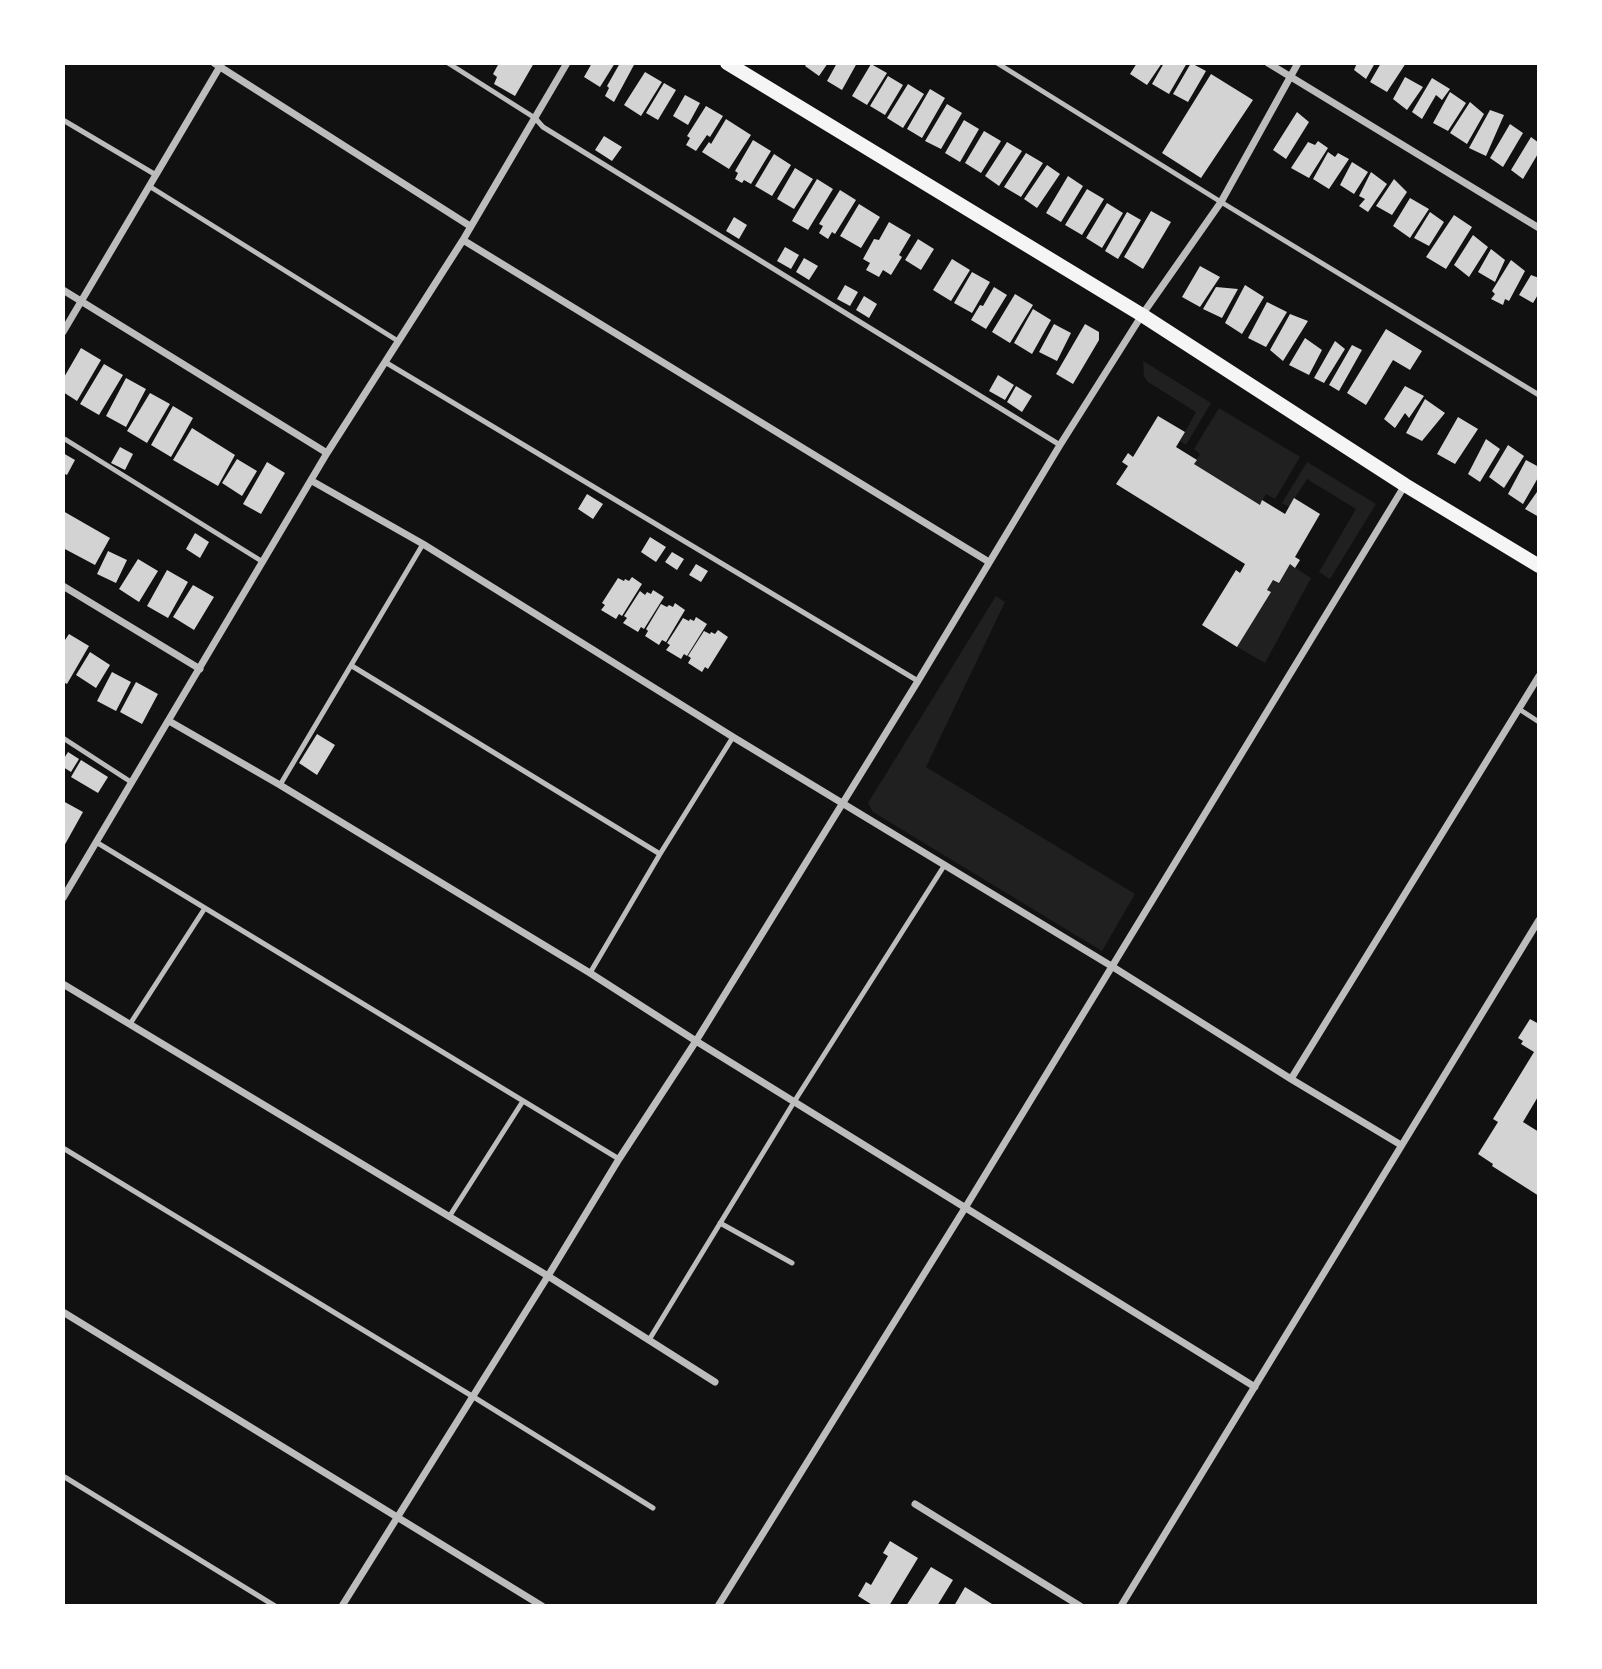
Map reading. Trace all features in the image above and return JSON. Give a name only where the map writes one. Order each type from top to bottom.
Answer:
[{"type":"main road","points":[[727,63],[1142,315],[1405,485],[1539,566]]},
{"type":"street","points":[[63,898],[66,885],[96,842],[327,453],[463,240],[567,63]]},
{"type":"street","points":[[1268,63],[1539,228]]},
{"type":"street","points":[[342,1606],[619,1159],[696,1041],[1060,445],[1142,315],[1221,202],[1298,63]]},
{"type":"street","points":[[63,332],[218,64],[470,226]]},
{"type":"street","points":[[463,240],[989,562]]},
{"type":"street","points":[[63,290],[327,453]]},
{"type":"street","points":[[312,481],[423,544],[733,737],[1401,1144]]},
{"type":"street","points":[[718,1606],[965,1208],[1405,485]]},
{"type":"street","points":[[63,586],[200,669]]},
{"type":"street","points":[[1291,1079],[1539,676]]},
{"type":"street","points":[[169,721],[590,972],[696,1041],[1255,1387]]},
{"type":"street","points":[[1121,1606],[1539,920]]},
{"type":"street","points":[[63,984],[548,1276],[715,1382]]},
{"type":"street","points":[[63,1312],[542,1606]]},
{"type":"street","points":[[915,1504],[1080,1606]]},
{"type":"lane","points":[[448,63],[535,118],[555,134],[1060,445]]},
{"type":"lane","points":[[997,63],[1539,396]]},
{"type":"lane","points":[[63,120],[156,175]]},
{"type":"lane","points":[[149,186],[398,341]]},
{"type":"lane","points":[[385,362],[918,681]]},
{"type":"lane","points":[[63,438],[263,562]]},
{"type":"lane","points":[[280,785],[423,544]]},
{"type":"lane","points":[[352,666],[660,854]]},
{"type":"lane","points":[[1518,709],[1539,722]]},
{"type":"lane","points":[[590,972],[733,737]]},
{"type":"lane","points":[[63,738],[131,782]]},
{"type":"lane","points":[[96,842],[619,1159]]},
{"type":"lane","points":[[649,1340],[794,1102],[944,866]]},
{"type":"lane","points":[[130,1024],[205,908]]},
{"type":"lane","points":[[449,1217],[523,1101]]},
{"type":"lane","points":[[63,1148],[653,1508]]},
{"type":"lane","points":[[720,1223],[792,1263]]},
{"type":"lane","points":[[63,1476],[275,1606]]},
{"type":"shaded area","points":[[1143,361],[1211,403],[1186,445],[1180,441],[1196,412],[1148,382],[1144,376]]},
{"type":"shaded area","points":[[1219,408],[1300,457],[1275,499],[1266,494],[1260,505],[1194,464],[1200,454],[1194,449]]},
{"type":"shaded area","points":[[1307,462],[1376,504],[1330,579],[1319,572],[1356,509],[1307,479],[1289,507],[1282,503]]},
{"type":"shaded area","points":[[1290,564],[1311,578],[1265,663],[1237,647],[1270,592],[1267,590],[1273,580],[1279,583]]},
{"type":"shaded area","points":[[996,596],[1005,602],[926,767],[1135,894],[1102,951],[873,812],[868,803]]},
{"type":"building","points":[[499,63],[534,63],[515,96],[494,84],[497,77],[493,74]]},
{"type":"building","points":[[592,63],[615,63],[600,87],[584,77]]},
{"type":"building","points":[[620,63],[635,63],[614,102],[605,96],[609,88],[607,86]]},
{"type":"building","points":[[807,63],[828,63],[819,76],[805,66]]},
{"type":"building","points":[[837,63],[857,63],[842,90],[827,81]]},
{"type":"building","points":[[1137,63],[1162,63],[1147,85],[1130,74]]},
{"type":"building","points":[[1164,63],[1187,63],[1169,94],[1152,84]]},
{"type":"building","points":[[1191,63],[1206,71],[1188,102],[1173,94]]},
{"type":"building","points":[[1357,63],[1375,63],[1366,79],[1354,70]]},
{"type":"building","points":[[1381,63],[1406,63],[1387,92],[1370,82]]},
{"type":"building","points":[[871,64],[887,73],[867,105],[852,96]]},
{"type":"building","points":[[645,72],[662,82],[641,116],[624,105]]},
{"type":"building","points":[[1211,74],[1253,100],[1201,178],[1162,153]]},
{"type":"building","points":[[888,76],[903,85],[885,115],[870,106]]},
{"type":"building","points":[[1405,77],[1423,87],[1407,110],[1393,99]]},
{"type":"building","points":[[1432,78],[1450,89],[1442,100],[1436,95],[1422,119],[1412,112]]},
{"type":"building","points":[[664,83],[676,90],[658,120],[646,113]]},
{"type":"building","points":[[908,84],[924,94],[903,128],[887,118]]},
{"type":"building","points":[[930,89],[945,98],[922,138],[907,129]]},
{"type":"building","points":[[1450,92],[1466,103],[1448,131],[1433,123]]},
{"type":"building","points":[[685,95],[700,103],[688,125],[673,116]]},
{"type":"building","points":[[1470,102],[1484,114],[1467,144],[1450,133]]},
{"type":"building","points":[[947,104],[962,113],[941,149],[925,141]]},
{"type":"building","points":[[706,106],[723,116],[710,137],[707,135],[696,151],[686,145],[690,138],[687,136]]},
{"type":"building","points":[[1490,110],[1504,115],[1486,156],[1469,148]]},
{"type":"building","points":[[1297,112],[1309,122],[1286,159],[1273,150]]},
{"type":"building","points":[[726,119],[751,135],[729,169],[702,152],[709,142],[711,144]]},
{"type":"building","points":[[964,120],[979,129],[960,162],[945,153]]},
{"type":"building","points":[[1510,124],[1523,133],[1503,167],[1490,158]]},
{"type":"building","points":[[984,131],[1001,141],[981,173],[965,163]]},
{"type":"building","points":[[604,136],[622,147],[612,161],[595,150]]},
{"type":"building","points":[[1531,137],[1539,143],[1539,152],[1523,179],[1511,170]]},
{"type":"building","points":[[753,140],[771,151],[751,184],[744,180],[742,183],[735,179],[738,173],[735,171]]},
{"type":"building","points":[[1318,141],[1328,148],[1309,178],[1291,168],[1308,142],[1315,145]]},
{"type":"building","points":[[1007,142],[1022,151],[999,186],[985,176]]},
{"type":"building","points":[[1328,152],[1335,157],[1338,153],[1349,159],[1329,189],[1313,179]]},
{"type":"building","points":[[1026,153],[1043,163],[1021,197],[1004,187]]},
{"type":"building","points":[[774,154],[791,165],[772,196],[755,186]]},
{"type":"building","points":[[1352,162],[1368,172],[1354,194],[1340,185]]},
{"type":"building","points":[[1047,165],[1060,174],[1037,208],[1024,199]]},
{"type":"building","points":[[795,168],[813,179],[794,209],[777,199]]},
{"type":"building","points":[[1371,172],[1387,184],[1368,212],[1359,206],[1365,199],[1359,196]]},
{"type":"building","points":[[1068,176],[1083,186],[1061,222],[1046,213]]},
{"type":"building","points":[[817,179],[833,189],[808,230],[792,221]]},
{"type":"building","points":[[1394,179],[1407,192],[1392,215],[1376,206]]},
{"type":"building","points":[[1087,189],[1104,199],[1082,235],[1065,225]]},
{"type":"building","points":[[840,190],[856,200],[835,234],[832,232],[828,239],[819,233],[823,226],[819,224]]},
{"type":"building","points":[[1410,198],[1429,209],[1410,238],[1393,226]]},
{"type":"building","points":[[1107,203],[1123,213],[1102,248],[1086,238]]},
{"type":"building","points":[[859,204],[880,217],[861,248],[840,236]]},
{"type":"building","points":[[1151,211],[1171,222],[1143,269],[1124,257]]},
{"type":"building","points":[[1127,212],[1141,220],[1118,259],[1105,251]]},
{"type":"building","points":[[1430,212],[1444,222],[1429,246],[1414,238]]},
{"type":"building","points":[[1454,215],[1472,227],[1446,269],[1426,257]]},
{"type":"building","points":[[734,217],[747,225],[739,239],[726,231]]},
{"type":"building","points":[[889,222],[911,235],[891,275],[883,270],[879,277],[866,270],[870,263],[863,259],[874,239],[879,240]]},
{"type":"building","points":[[1473,235],[1488,247],[1469,277],[1454,265]]},
{"type":"building","points":[[918,239],[934,249],[921,270],[905,260]]},
{"type":"building","points":[[785,247],[799,255],[791,269],[777,261]]},
{"type":"building","points":[[1491,249],[1505,260],[1495,282],[1478,272]]},
{"type":"building","points":[[804,258],[818,266],[809,280],[796,272]]},
{"type":"building","points":[[952,259],[970,270],[951,301],[933,290]]},
{"type":"building","points":[[1511,260],[1525,271],[1509,301],[1505,299],[1503,305],[1491,299],[1495,294],[1492,291]]},
{"type":"building","points":[[1200,266],[1220,277],[1200,307],[1182,297]]},
{"type":"building","points":[[972,272],[990,282],[972,313],[954,303]]},
{"type":"building","points":[[1531,275],[1539,278],[1539,293],[1533,303],[1519,295]]},
{"type":"building","points":[[845,285],[858,292],[850,306],[837,299]]},
{"type":"building","points":[[1245,285],[1264,297],[1242,334],[1225,323]]},
{"type":"building","points":[[994,287],[1007,295],[986,329],[971,320]]},
{"type":"building","points":[[1216,287],[1238,289],[1222,318],[1203,309]]},
{"type":"building","points":[[1015,294],[1033,305],[1010,343],[992,332]]},
{"type":"building","points":[[864,296],[877,304],[869,318],[856,310]]},
{"type":"building","points":[[1267,302],[1287,312],[1266,347],[1248,338]]},
{"type":"building","points":[[1033,309],[1051,320],[1032,354],[1014,343]]},
{"type":"building","points":[[1290,314],[1308,321],[1283,361],[1270,350]]},
{"type":"building","points":[[1054,324],[1071,333],[1057,361],[1039,352]]},
{"type":"building","points":[[1085,324],[1099,332],[1099,340],[1073,384],[1056,374]]},
{"type":"building","points":[[1386,329],[1422,351],[1410,370],[1393,360],[1366,405],[1347,393]]},
{"type":"building","points":[[1305,338],[1322,350],[1309,375],[1289,365]]},
{"type":"building","points":[[1335,341],[1345,349],[1324,383],[1314,378]]},
{"type":"building","points":[[1352,345],[1362,350],[1339,391],[1329,385]]},
{"type":"building","points":[[81,348],[101,360],[77,401],[63,392],[63,379]]},
{"type":"building","points":[[104,364],[123,375],[99,415],[80,404]]},
{"type":"building","points":[[998,375],[1014,385],[1005,400],[989,391]]},
{"type":"building","points":[[126,378],[146,389],[126,427],[106,416]]},
{"type":"building","points":[[1016,386],[1032,396],[1022,412],[1007,402]]},
{"type":"building","points":[[1405,386],[1424,396],[1409,418],[1405,413],[1395,428],[1384,419]]},
{"type":"building","points":[[150,393],[170,404],[147,443],[127,431]]},
{"type":"building","points":[[1425,399],[1445,413],[1422,441],[1406,433]]},
{"type":"building","points":[[173,406],[193,418],[171,457],[151,445]]},
{"type":"building","points":[[1158,416],[1185,432],[1176,447],[1197,460],[1194,464],[1260,505],[1262,500],[1285,514],[1294,498],[1320,514],[1295,557],[1300,560],[1295,568],[1290,564],[1279,583],[1273,580],[1267,590],[1271,592],[1237,647],[1202,625],[1236,570],[1240,573],[1245,564],[1116,484],[1128,466],[1122,462],[1128,453],[1133,457]]},
{"type":"building","points":[[1458,417],[1478,429],[1455,464],[1437,454]]},
{"type":"building","points":[[192,428],[235,455],[218,486],[173,460]]},
{"type":"building","points":[[1486,439],[1500,449],[1480,482],[1468,474]]},
{"type":"building","points":[[1508,445],[1524,456],[1504,488],[1489,477]]},
{"type":"building","points":[[120,447],[133,454],[125,470],[111,463]]},
{"type":"building","points":[[63,453],[75,460],[67,475],[63,473]]},
{"type":"building","points":[[237,459],[257,471],[242,496],[222,483]]},
{"type":"building","points":[[1526,460],[1539,467],[1539,476],[1523,504],[1508,494]]},
{"type":"building","points":[[267,462],[285,473],[261,514],[243,504]]},
{"type":"building","points":[[1539,489],[1539,517],[1525,509]]},
{"type":"building","points":[[587,494],[603,504],[593,519],[578,509]]},
{"type":"building","points":[[63,511],[110,538],[95,565],[63,548]]},
{"type":"building","points":[[195,533],[209,542],[200,558],[186,549]]},
{"type":"building","points":[[650,537],[666,547],[656,562],[641,552]]},
{"type":"building","points":[[108,551],[127,560],[116,583],[97,574]]},
{"type":"building","points":[[672,552],[684,559],[677,570],[665,562]]},
{"type":"building","points":[[138,559],[158,571],[139,602],[119,589]]},
{"type":"building","points":[[696,564],[708,571],[701,582],[689,575]]},
{"type":"building","points":[[167,570],[188,582],[168,618],[147,606]]},
{"type":"building","points":[[632,577],[642,584],[622,616],[619,614],[616,619],[601,610],[605,605],[602,603],[618,578],[629,581]]},
{"type":"building","points":[[193,585],[214,597],[194,630],[173,617]]},
{"type":"building","points":[[653,590],[664,597],[644,629],[641,627],[638,632],[623,623],[627,618],[624,616],[640,591],[645,595],[647,592],[651,594]]},
{"type":"building","points":[[675,603],[685,610],[666,642],[662,640],[659,645],[645,636],[648,631],[646,629],[661,604],[673,607]]},
{"type":"building","points":[[696,617],[707,624],[687,656],[684,654],[681,659],[666,650],[670,645],[667,643],[683,618],[694,621]]},
{"type":"building","points":[[718,630],[728,637],[708,669],[705,667],[702,672],[688,663],[691,658],[688,656],[704,631],[715,634]]},
{"type":"building","points":[[69,634],[89,646],[67,684],[63,682],[63,643]]},
{"type":"building","points":[[90,652],[110,665],[96,688],[76,675]]},
{"type":"building","points":[[112,672],[131,682],[116,711],[97,701]]},
{"type":"building","points":[[136,682],[158,694],[142,724],[120,712]]},
{"type":"building","points":[[317,734],[335,745],[317,775],[299,763]]},
{"type":"building","points":[[68,752],[79,759],[71,772],[63,767],[63,760]]},
{"type":"building","points":[[81,760],[108,777],[98,793],[71,777]]},
{"type":"building","points":[[63,801],[83,812],[63,848]]},
{"type":"building","points":[[1530,1019],[1539,1024],[1539,1095],[1523,1122],[1539,1132],[1539,1196],[1478,1154],[1498,1122],[1493,1119],[1534,1052],[1521,1044],[1523,1041],[1518,1038]]},
{"type":"building","points":[[890,1541],[918,1558],[889,1606],[874,1606],[858,1596],[866,1582],[871,1585],[888,1556],[883,1553]]},
{"type":"building","points":[[931,1567],[953,1580],[937,1606],[906,1606]]},
{"type":"building","points":[[965,1587],[992,1604],[991,1606],[954,1606]]}]
